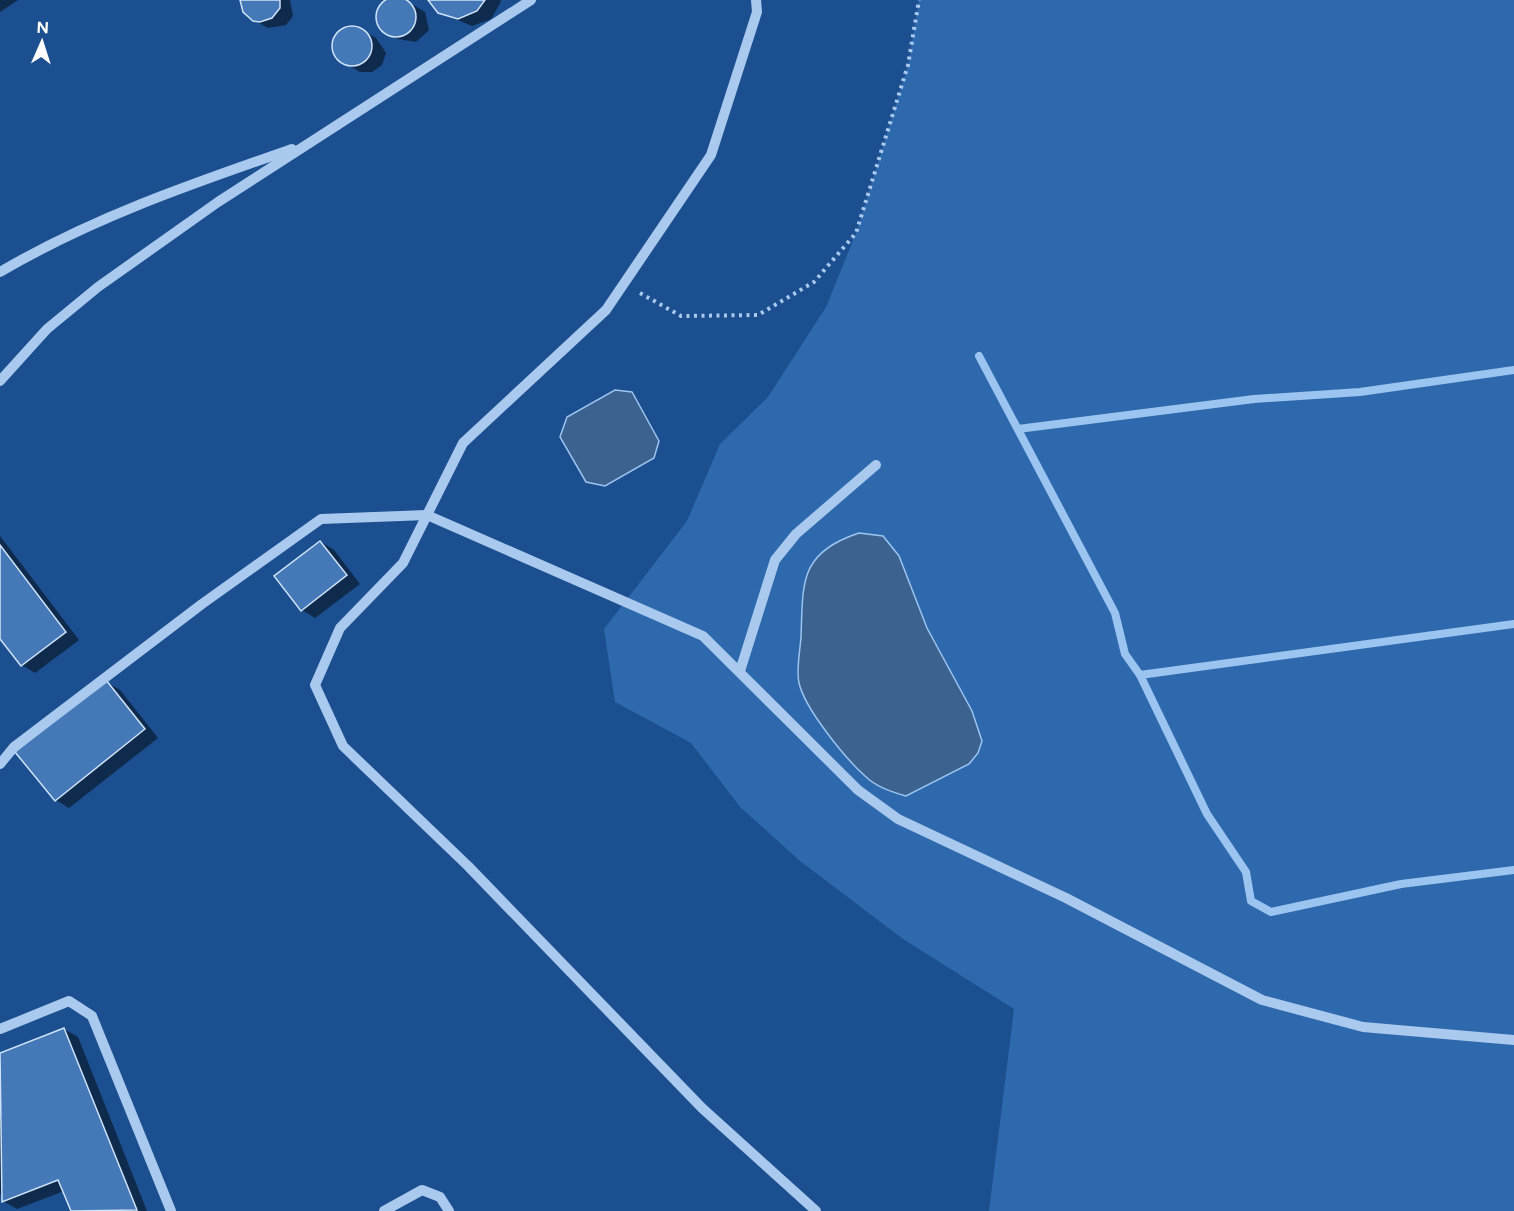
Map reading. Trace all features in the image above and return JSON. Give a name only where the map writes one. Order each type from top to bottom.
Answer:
[{"type":"lane","points":[[0,381],[47,329],[98,287],[218,202],[307,143],[531,0]]},
{"type":"lane","points":[[756,0],[757,12],[711,155],[606,310],[463,443],[403,563],[340,628],[315,685],[343,746],[468,866],[702,1108],[816,1211]]},
{"type":"lane","points":[[0,272],[84,227],[138,203],[307,143]]},
{"type":"lane","points":[[740,671],[775,560],[796,534],[876,465]]},
{"type":"lane","points":[[0,764],[14,747],[202,604],[321,519],[427,515],[703,636],[858,790],[898,819],[1066,898],[1262,1000],[1363,1027],[1514,1040]]},
{"type":"lane","points":[[0,1029],[69,1001],[92,1016],[171,1211]]},
{"type":"lane","points":[[384,1211],[422,1190],[440,1197],[449,1211]]},
{"type":"path","points":[[624,284],[681,316],[758,315],[814,282],[856,233],[908,65],[920,0]]},
{"type":"shaded area","points":[[919,0],[1514,0],[1514,1211],[989,1211],[1014,1009],[903,939],[800,861],[740,807],[691,743],[615,702],[604,629],[687,521],[720,444],[768,397],[826,307],[856,233],[908,65]]},
{"type":"shaded area","points":[[615,390],[632,392],[659,441],[654,458],[605,486],[586,482],[560,437],[567,417]]},
{"type":"shaded area","points":[[859,533],[883,536],[899,556],[927,628],[972,711],[982,741],[978,753],[969,764],[906,796],[879,786],[857,768],[817,719],[803,694],[798,678],[802,600],[808,572],[825,550]]},
{"type":"building","points":[[396,-3],[410,3],[416,17],[410,31],[396,37],[382,31],[376,17],[382,3]]},
{"type":"building","points":[[240,0],[280,0],[280,8],[272,18],[260,22],[253,21],[243,12]]},
{"type":"building","points":[[428,0],[485,0],[477,11],[458,19],[438,13]]},
{"type":"building","points":[[352,26],[360,27],[366,32],[371,38],[371,54],[366,60],[360,65],[352,66],[344,65],[338,60],[333,54],[332,46],[333,38],[338,32],[344,27]]},
{"type":"building","points":[[320,541],[347,575],[301,611],[274,576]]},
{"type":"building","points":[[0,545],[66,632],[21,666],[0,639]]},
{"type":"building","points":[[106,680],[145,729],[55,801],[15,752]]},
{"type":"building","points":[[64,1028],[137,1210],[71,1211],[58,1180],[2,1202],[0,1053]]},
{"type":"waterway","points":[[979,356],[1115,613],[1125,654],[1140,675],[1514,624]]},
{"type":"waterway","points":[[1018,429],[1254,399],[1360,392],[1514,370]]},
{"type":"waterway","points":[[1140,675],[1207,814],[1246,872],[1251,901],[1271,912],[1401,884],[1514,870]]}]
